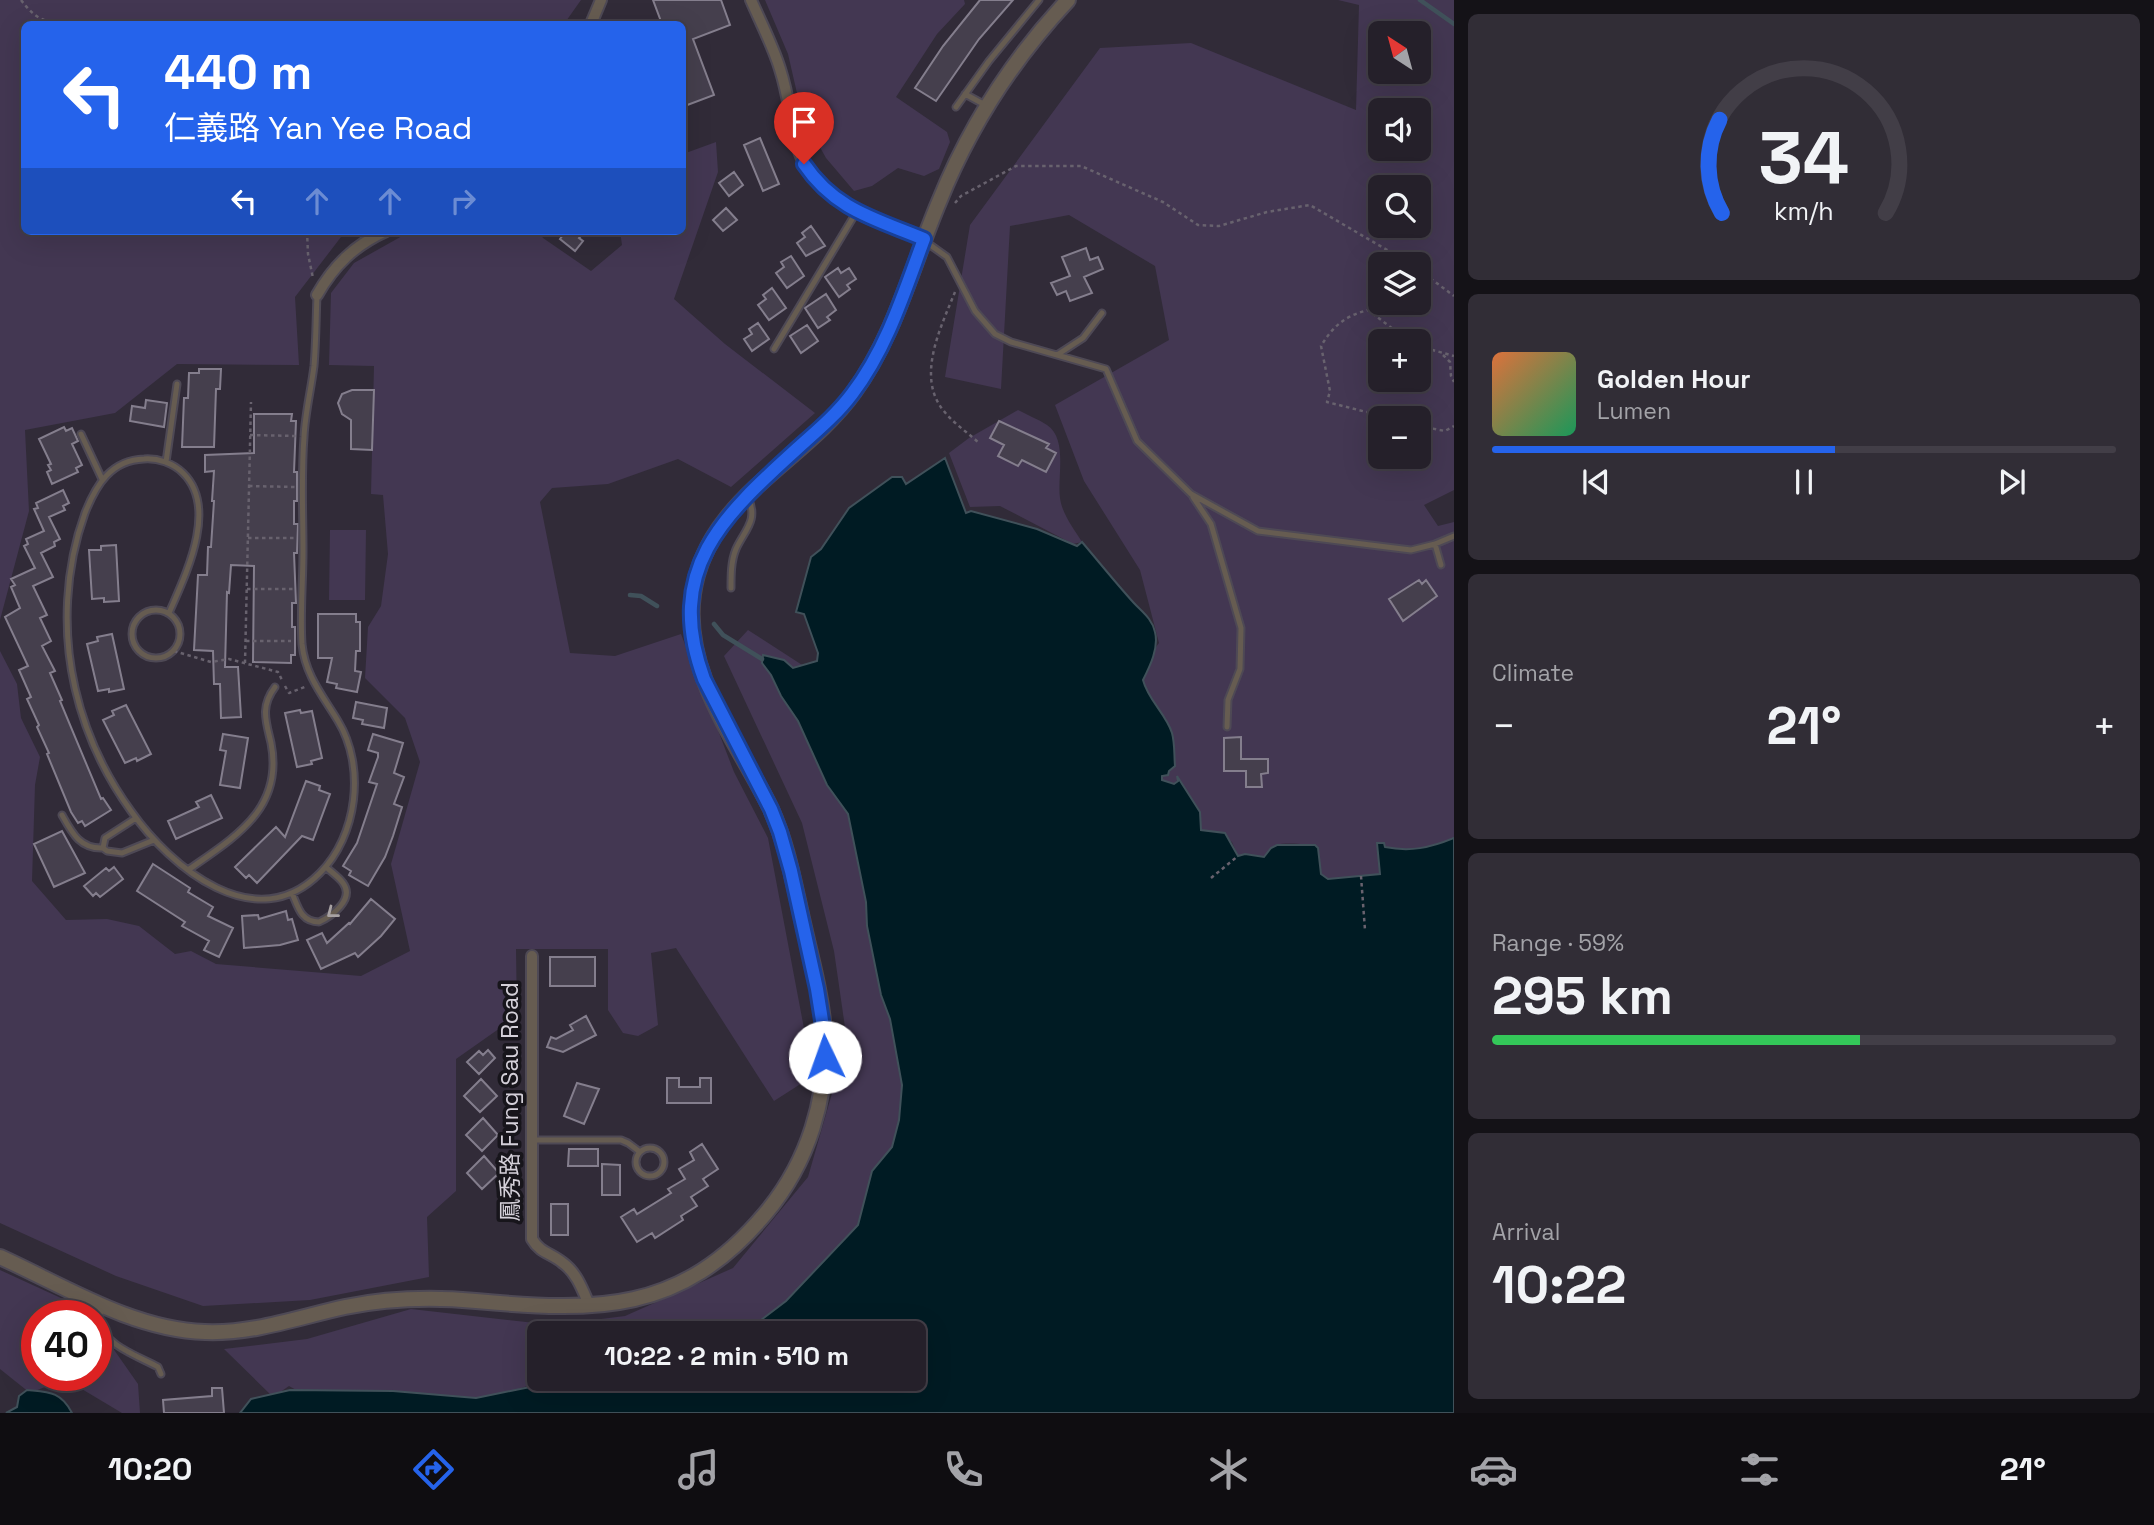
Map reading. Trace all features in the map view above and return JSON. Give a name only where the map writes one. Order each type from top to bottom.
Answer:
[{"type":"street","points":[[592,21],[601,0]]},
{"type":"street","points":[[751,0],[780,68],[793,136],[804,164],[823,188],[848,207],[924,239]]},
{"type":"street","points":[[112,1308],[162,1326],[202,1332],[256,1328],[347,1307],[408,1299],[471,1301],[544,1308],[590,1307],[629,1301],[669,1287],[713,1264],[739,1243],[773,1204],[797,1168],[811,1134],[820,1097],[825,1057],[821,1011],[784,844],[771,809],[704,679],[692,634],[691,603],[701,561],[715,533],[746,495],[825,424],[854,392],[893,323],[941,196],[986,106],[1015,64],[1068,0]]},
{"type":"street","points":[[317,295],[332,272],[351,252],[379,235]]},
{"type":"street","name":"鳳秀路 Fung Sau Road","points":[[532,956],[532,1239],[544,1253],[562,1261],[570,1269],[590,1307]]},
{"type":"street","points":[[0,1257],[92,1300]]},
{"type":"lane","points":[[956,107],[1039,0]]},
{"type":"lane","points":[[965,94],[986,106]]},
{"type":"lane","points":[[774,349],[857,211]]},
{"type":"lane","points":[[924,239],[947,257],[975,311],[995,334],[1011,342],[1106,369],[1138,441],[1191,494],[1211,524],[1241,628],[1240,670],[1228,700],[1227,727]]},
{"type":"lane","points":[[169,613],[193,553],[198,498],[192,483],[181,471],[166,462],[150,458],[133,460],[118,466],[102,479],[95,489],[73,556],[67,616],[68,640],[75,687],[89,733],[119,793],[136,818],[154,840],[188,870],[233,895],[252,900],[266,900],[292,893],[310,882],[326,867],[338,849],[350,820],[354,788],[348,743],[339,723],[313,683],[305,661],[302,641],[304,436],[314,365],[317,295]]},
{"type":"lane","points":[[1057,355],[1083,338],[1102,313]]},
{"type":"lane","points":[[166,462],[177,384]]},
{"type":"lane","points":[[81,434],[102,479]]},
{"type":"lane","points":[[1191,494],[1258,531],[1411,550],[1454,536]]},
{"type":"lane","points":[[731,588],[731,570],[737,548],[752,519],[752,506],[746,495]]},
{"type":"lane","points":[[1435,544],[1441,565]]},
{"type":"lane","points":[[161,610],[169,613],[180,630],[180,638],[174,651],[161,658],[148,658],[138,651],[132,637],[135,622],[146,612],[161,610]]},
{"type":"lane","points":[[188,870],[245,829],[262,806],[273,766],[264,709],[275,687]]},
{"type":"lane","points":[[62,815],[77,840],[89,847],[103,848],[111,853],[122,852],[154,840]]},
{"type":"lane","points":[[103,848],[105,838],[136,818]]},
{"type":"lane","points":[[292,893],[301,914],[310,921],[319,922],[332,913],[344,901],[346,891],[342,882],[326,867]]},
{"type":"lane","points":[[531,1140],[621,1140],[640,1152]]},
{"type":"lane","points":[[650,1148],[660,1152],[664,1162],[660,1172],[650,1177],[640,1172],[635,1162],[640,1152],[650,1148]]},
{"type":"lane","points":[[112,1340],[158,1367],[161,1374]]},
{"type":"path","points":[[21,0],[32,15],[45,21]]},
{"type":"path","points":[[954,205],[961,196],[1016,166],[1081,166],[1163,202],[1198,225],[1219,226],[1267,212],[1310,205],[1390,252]]},
{"type":"path","points":[[307,235],[310,269],[317,295]]},
{"type":"path","points":[[960,279],[938,336],[929,378],[941,408],[979,443]]},
{"type":"path","points":[[1431,279],[1454,296]]},
{"type":"path","points":[[1368,412],[1327,402],[1330,391],[1321,346],[1332,327],[1350,315],[1368,310],[1393,329]]},
{"type":"path","points":[[1431,348],[1454,356]]},
{"type":"path","points":[[1441,352],[1450,362],[1454,382]]},
{"type":"path","points":[[245,663],[251,402]]},
{"type":"path","points":[[1431,428],[1445,431],[1454,426]]},
{"type":"path","points":[[250,435],[304,436]]},
{"type":"path","points":[[249,486],[303,487]]},
{"type":"path","points":[[248,538],[303,538]]},
{"type":"path","points":[[247,589],[303,589]]},
{"type":"path","points":[[246,641],[302,641]]},
{"type":"path","points":[[174,651],[211,662],[229,659],[278,672],[289,693],[313,683]]},
{"type":"path","points":[[1211,878],[1238,856]]},
{"type":"path","points":[[1361,876],[1365,930]]},
{"type":"shaded area","points":[[0,0],[581,0],[566,21],[21,21],[21,235],[344,235],[295,297],[299,365],[177,364],[115,413],[25,430],[29,511],[0,620]]},
{"type":"shaded area","points":[[765,0],[964,0],[965,4],[937,34],[896,97],[947,132],[950,142],[939,169],[924,176],[898,168],[872,186],[854,191],[826,158],[802,115],[788,54]]},
{"type":"shaded area","points":[[1338,0],[1454,0],[1454,490],[1424,505],[1438,526],[1454,522],[1454,838],[1435,845],[1406,850],[1378,843],[1380,874],[1328,879],[1319,870],[1318,848],[1280,844],[1272,847],[1264,857],[1245,854],[1238,856],[1232,842],[1217,832],[1207,833],[1201,830],[1200,812],[1178,779],[1174,784],[1162,780],[1162,776],[1167,774],[1171,730],[1146,690],[1143,680],[1159,643],[1140,570],[1084,481],[1055,405],[1169,340],[1155,266],[1069,215],[1010,226],[1001,389],[945,377],[970,225],[1100,48],[1191,43],[1356,110],[1359,5]]},
{"type":"shaded area","points":[[716,142],[718,172],[674,299],[725,344],[815,413],[731,487],[678,459],[608,484],[552,488],[540,502],[570,653],[615,656],[681,634],[734,772],[768,838],[813,1076],[774,1101],[676,948],[651,953],[658,1025],[638,1036],[623,1033],[608,1010],[608,949],[516,949],[517,1016],[456,1059],[456,1191],[427,1217],[429,1277],[310,1300],[203,1306],[116,1276],[0,1223],[0,651],[17,684],[21,718],[40,757],[35,785],[32,881],[66,920],[107,919],[139,926],[175,954],[191,951],[216,964],[361,976],[410,951],[391,864],[420,762],[405,718],[365,678],[368,627],[381,606],[388,554],[383,495],[371,494],[374,366],[329,365],[331,293],[354,263],[404,235],[541,235],[591,271],[622,245],[621,235],[686,235],[686,153]]},
{"type":"shaded area","points":[[1018,410],[1047,425],[1057,439],[1060,449],[1061,504],[1082,542],[1073,544],[1000,506],[970,507],[949,453],[969,438]]},
{"type":"shaded area","points":[[330,530],[366,530],[365,600],[329,600]]},
{"type":"shaded area","points":[[748,630],[813,672],[837,728],[921,1111],[881,1190],[802,1321],[585,1321],[625,1316],[733,1268],[808,1177],[847,1041],[834,951],[802,823],[724,656]]},
{"type":"shaded area","points":[[0,1270],[65,1300],[21,1300],[21,1386],[0,1369]]},
{"type":"shaded area","points":[[411,1309],[527,1322],[527,1386],[487,1400],[298,1391],[289,1386],[273,1397],[224,1349],[307,1339]]},
{"type":"shaded area","points":[[112,1347],[138,1384],[140,1413],[122,1413],[85,1391],[112,1391]]},
{"type":"water","points":[[945,458],[966,513],[971,511],[1037,529],[1077,546],[1082,542],[1154,627],[1156,644],[1143,680],[1169,726],[1174,745],[1175,766],[1168,775],[1162,776],[1162,780],[1174,784],[1178,781],[1177,776],[1200,812],[1201,830],[1225,833],[1238,856],[1245,854],[1264,857],[1277,845],[1315,845],[1318,848],[1321,874],[1328,879],[1380,874],[1377,843],[1384,843],[1385,847],[1411,849],[1428,847],[1454,838],[1454,1413],[240,1413],[251,1399],[290,1390],[393,1391],[476,1398],[527,1388],[527,1391],[926,1391],[926,1321],[760,1321],[786,1301],[858,1225],[872,1171],[892,1147],[899,1120],[902,1085],[890,1019],[881,995],[867,926],[866,902],[848,814],[827,785],[798,721],[762,663],[763,655],[784,660],[793,668],[817,661],[818,653],[804,614],[796,612],[811,557],[821,549],[849,508],[892,477],[902,477],[906,484]]},
{"type":"water","points":[[26,1391],[48,1392],[63,1400],[72,1413],[6,1413],[17,1407],[19,1396]]},
{"type":"building","points":[[653,0],[721,0],[730,25],[693,39],[714,95],[686,106],[686,21],[661,21]]},
{"type":"building","points":[[980,0],[1013,0],[979,39],[936,101],[915,88],[943,46]]},
{"type":"building","points":[[760,138],[779,184],[763,191],[744,145]]},
{"type":"building","points":[[734,172],[743,185],[729,196],[719,183]]},
{"type":"building","points":[[726,208],[737,220],[723,231],[713,220]]},
{"type":"building","points":[[811,226],[825,246],[806,256],[797,243],[805,237],[802,233]]},
{"type":"building","points":[[563,235],[582,235],[579,238],[583,241],[575,251],[560,239]]},
{"type":"building","points":[[1086,248],[1090,260],[1098,257],[1103,269],[1084,277],[1092,293],[1070,301],[1066,291],[1057,295],[1051,283],[1070,276],[1062,257]]},
{"type":"building","points":[[791,256],[804,276],[787,288],[776,273],[784,267],[781,262]]},
{"type":"building","points":[[838,268],[841,273],[849,268],[856,279],[847,285],[850,289],[839,297],[825,277]]},
{"type":"building","points":[[772,288],[786,308],[769,320],[758,305],[766,299],[763,295]]},
{"type":"building","points":[[826,294],[836,310],[827,317],[830,320],[818,328],[805,308]]},
{"type":"building","points":[[758,323],[769,339],[752,351],[744,339],[752,334],[749,329]]},
{"type":"building","points":[[807,325],[818,341],[801,353],[790,336]]},
{"type":"building","points":[[199,369],[221,369],[220,389],[216,389],[214,447],[182,447],[184,398],[188,398],[189,373],[199,373]]},
{"type":"building","points":[[352,390],[374,390],[372,450],[351,449],[351,420],[342,414],[338,403],[342,394]]},
{"type":"building","points":[[146,400],[167,403],[164,427],[130,421],[132,406],[145,408]]},
{"type":"building","points":[[254,414],[292,414],[291,421],[296,421],[294,472],[297,472],[297,501],[294,501],[294,524],[298,524],[297,553],[294,553],[296,603],[292,603],[295,655],[291,655],[291,663],[253,662],[254,566],[231,565],[229,593],[227,592],[225,667],[238,667],[241,717],[221,718],[220,684],[214,684],[213,651],[194,650],[198,575],[207,575],[214,501],[214,471],[205,472],[205,455],[254,453]]},
{"type":"building","points":[[999,421],[1049,444],[1046,448],[1056,453],[1046,472],[1022,460],[1018,466],[998,456],[1004,445],[990,438]]},
{"type":"building","points":[[64,427],[66,431],[72,428],[78,441],[72,444],[82,465],[76,468],[78,472],[52,484],[47,472],[51,470],[48,465],[51,464],[39,439]]},
{"type":"building","points":[[63,490],[69,503],[63,506],[65,510],[49,517],[60,539],[54,542],[55,546],[41,553],[53,577],[33,586],[47,615],[40,618],[51,641],[42,646],[55,671],[50,673],[101,799],[103,798],[111,810],[85,826],[82,821],[78,823],[71,812],[47,754],[49,753],[37,727],[39,725],[27,699],[31,697],[19,670],[28,666],[5,617],[20,608],[11,587],[15,585],[11,579],[35,568],[24,546],[28,544],[26,539],[44,531],[34,509],[38,508],[36,503]]},
{"type":"building","points":[[116,545],[119,601],[104,602],[104,598],[92,599],[89,550],[101,550],[101,546]]},
{"type":"building","points":[[1419,580],[1422,584],[1426,580],[1437,596],[1403,621],[1389,599]]},
{"type":"building","points":[[318,614],[356,614],[356,622],[360,622],[360,651],[356,651],[355,671],[361,672],[357,692],[336,688],[337,684],[327,682],[332,658],[318,658]]},
{"type":"building","points":[[112,634],[124,689],[98,691],[87,644],[98,641],[97,637]]},
{"type":"building","points":[[356,702],[387,708],[384,728],[362,724],[363,720],[353,718]]},
{"type":"building","points":[[126,705],[151,754],[125,763],[103,720],[114,715],[112,711]]},
{"type":"building","points":[[300,710],[301,713],[312,711],[322,758],[311,761],[312,764],[297,767],[285,713]]},
{"type":"building","points":[[223,734],[248,738],[240,788],[220,785],[226,751],[220,750]]},
{"type":"building","points":[[373,734],[403,743],[394,773],[404,777],[394,804],[402,807],[393,836],[385,857],[368,886],[349,875],[351,871],[343,866],[357,843],[377,784],[369,782],[378,757],[378,753],[368,750]]},
{"type":"building","points":[[1241,737],[1241,759],[1268,759],[1268,773],[1261,774],[1262,787],[1246,787],[1246,771],[1224,771],[1224,738]]},
{"type":"building","points":[[306,781],[320,786],[319,790],[330,794],[313,840],[302,836],[257,883],[249,875],[246,878],[235,867],[276,827],[285,837]]},
{"type":"building","points":[[211,795],[222,818],[176,839],[168,821],[199,807],[196,802]]},
{"type":"building","points":[[62,831],[85,873],[54,887],[34,844]]},
{"type":"building","points":[[153,864],[190,888],[188,892],[213,907],[208,916],[233,928],[219,957],[204,950],[209,941],[182,926],[185,922],[137,891]]},
{"type":"building","points":[[114,867],[123,879],[100,897],[96,893],[93,896],[84,886],[106,868],[109,871]]},
{"type":"building","points":[[371,899],[395,919],[358,957],[355,953],[321,969],[307,940],[322,933],[327,943],[350,924]]},
{"type":"building","points":[[286,911],[288,920],[292,919],[298,940],[280,945],[244,948],[242,916],[258,915],[259,919]]},
{"type":"building","points":[[550,957],[595,957],[595,986],[550,986]]},
{"type":"building","points":[[586,1016],[596,1035],[563,1052],[547,1047],[551,1037],[556,1039],[573,1030],[570,1025]]},
{"type":"building","points":[[488,1050],[495,1058],[479,1074],[467,1062],[479,1051],[483,1055]]},
{"type":"building","points":[[667,1078],[679,1078],[679,1087],[700,1087],[700,1078],[711,1078],[711,1103],[667,1103]]},
{"type":"building","points":[[481,1079],[497,1096],[480,1112],[464,1096]]},
{"type":"building","points":[[577,1083],[599,1089],[584,1124],[564,1116]]},
{"type":"building","points":[[483,1118],[498,1135],[482,1151],[466,1135]]},
{"type":"building","points":[[702,1144],[718,1169],[703,1179],[708,1186],[691,1197],[697,1206],[681,1216],[683,1220],[655,1238],[652,1233],[637,1242],[621,1217],[634,1209],[637,1214],[671,1193],[668,1189],[685,1179],[679,1169],[694,1160],[690,1152]]},
{"type":"building","points":[[569,1149],[598,1149],[598,1166],[568,1166]]},
{"type":"building","points":[[484,1156],[499,1173],[482,1189],[467,1173]]},
{"type":"building","points":[[602,1164],[620,1165],[620,1195],[602,1195]]},
{"type":"building","points":[[551,1204],[568,1204],[568,1235],[551,1235]]},
{"type":"building","points":[[212,1388],[222,1388],[224,1413],[164,1413],[163,1400],[212,1396]]},
{"type":"waterway","points":[[1420,0],[1454,24]]},
{"type":"waterway","points":[[630,595],[641,596],[657,606]]},
{"type":"waterway","points":[[714,624],[723,635],[762,659]]},
{"type":"route","points":[[804,164],[823,188],[848,207],[924,239],[893,323],[854,392],[825,424],[746,495],[715,533],[697,571],[691,603],[691,623],[696,657],[704,679],[771,809],[784,844],[817,989],[825,1057]]}]
